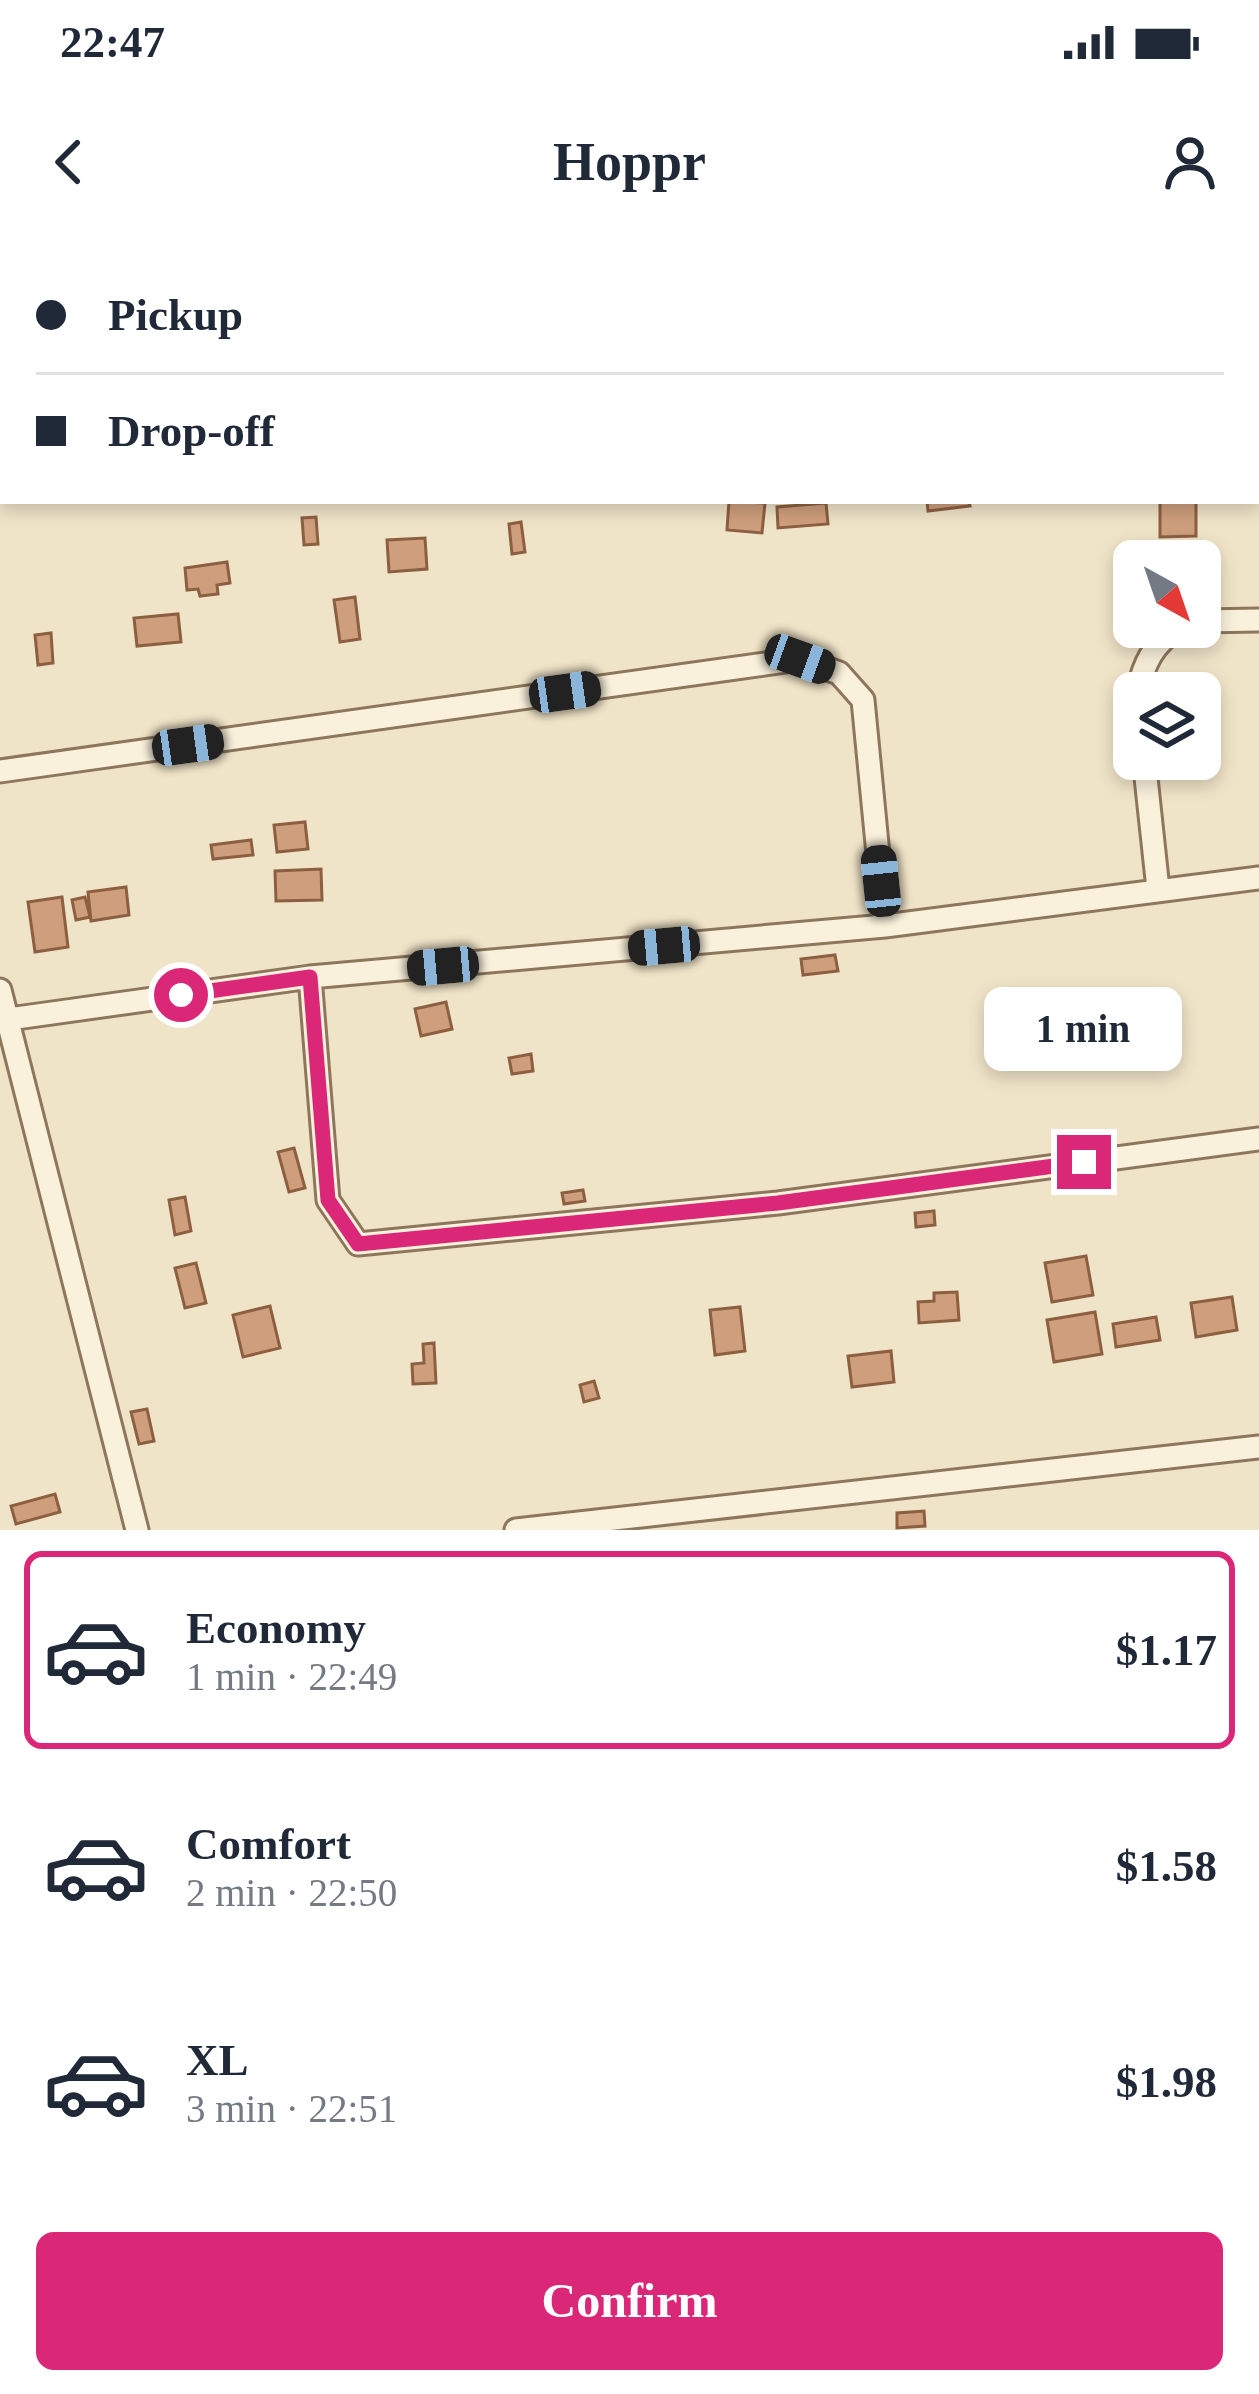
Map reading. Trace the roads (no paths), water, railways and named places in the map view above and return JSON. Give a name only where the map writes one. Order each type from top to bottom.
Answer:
[{"type":"street","points":[[1221,621],[1259,620]]},
{"type":"street","points":[[0,771],[800,659],[839,673],[862,700],[885,926]]},
{"type":"street","points":[[1146,780],[1158,889]]},
{"type":"street","points":[[9,1019],[310,977],[885,926],[1259,878]]},
{"type":"street","points":[[310,977],[328,1200],[358,1244],[778,1203],[1259,1138]]},
{"type":"street","points":[[0,990],[136,1530]]},
{"type":"street","points":[[516,1530],[1259,1447]]}]
